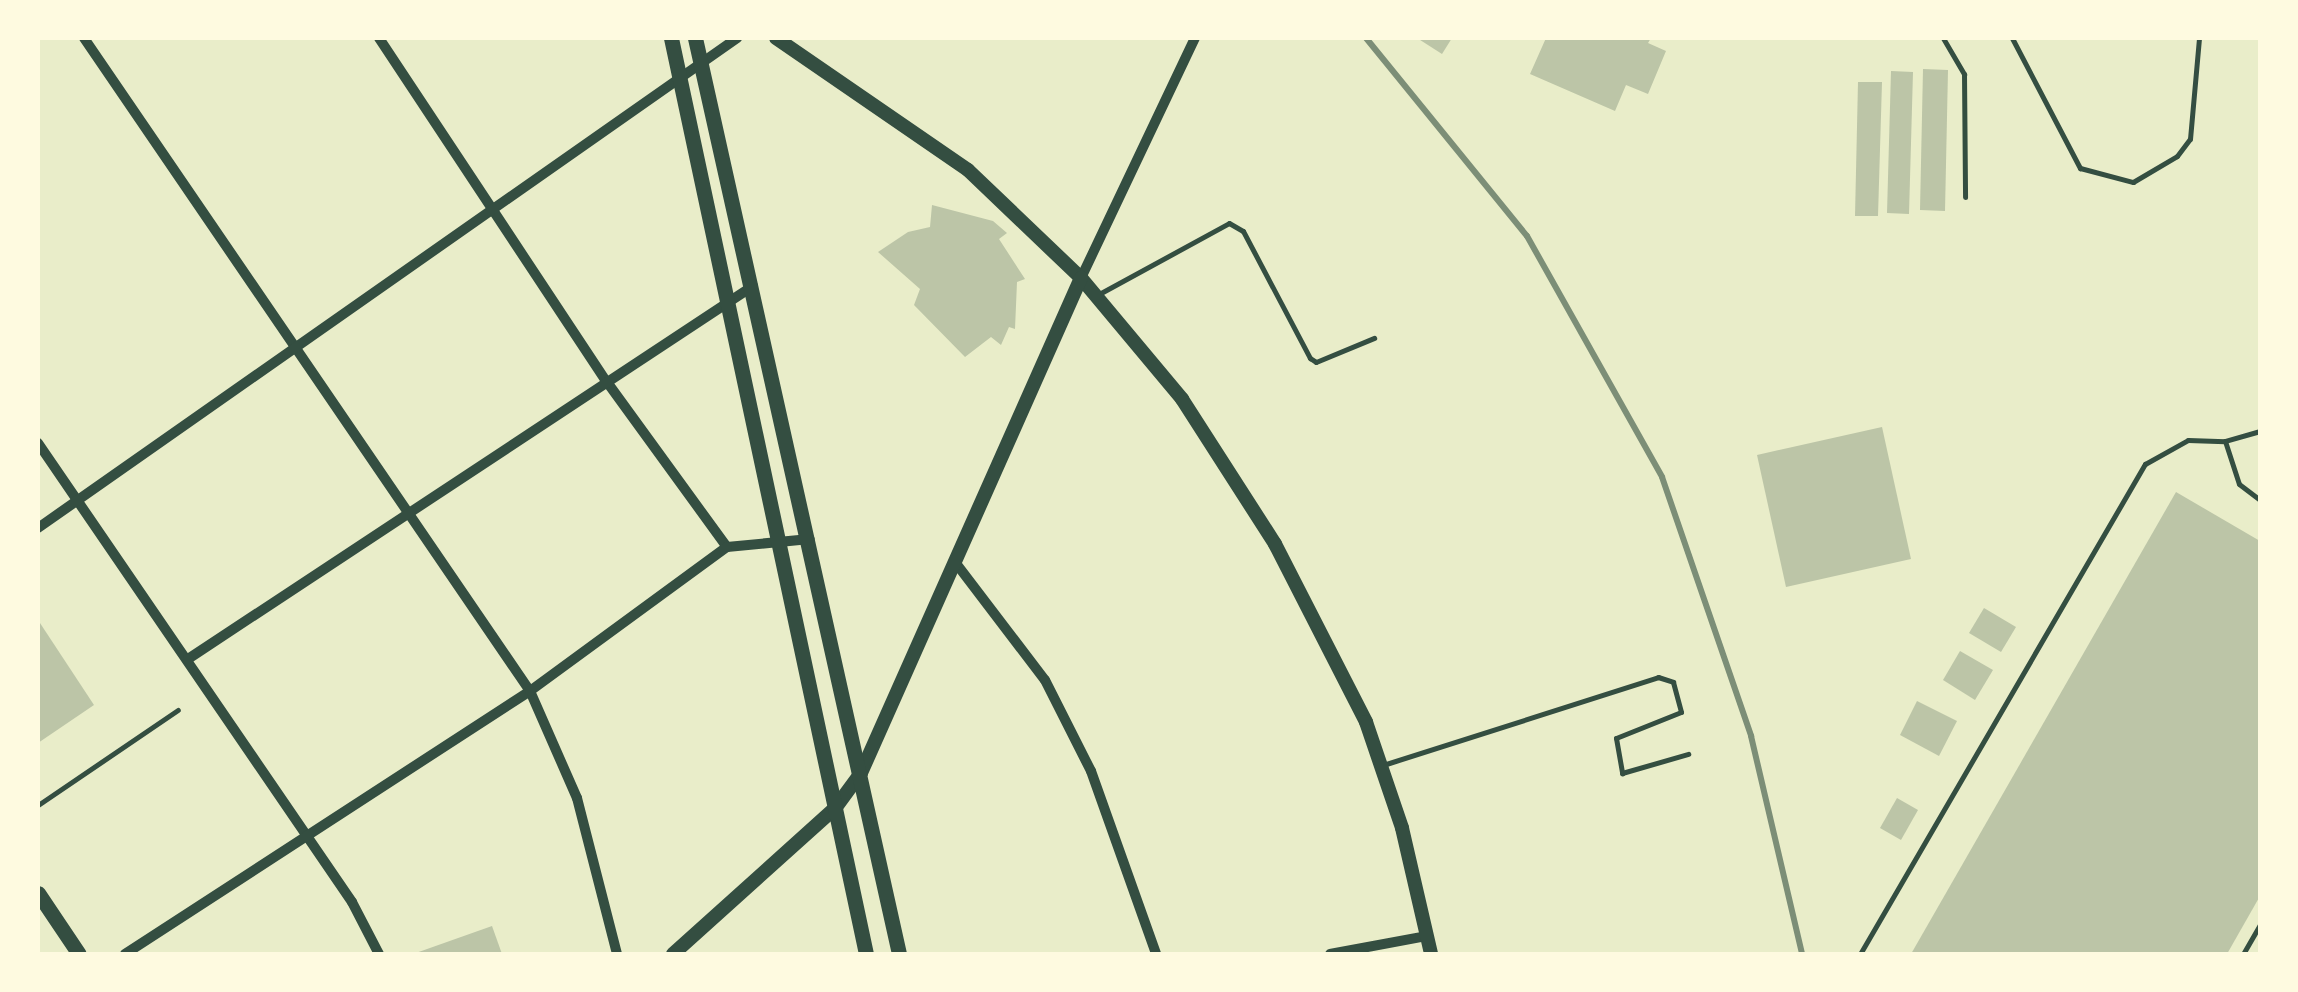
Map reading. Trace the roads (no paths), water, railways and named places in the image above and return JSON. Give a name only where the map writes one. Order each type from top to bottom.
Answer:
[{"type":"main road","points":[[671,38],[732,300],[866,954]]},
{"type":"main road","points":[[695,38],[754,286],[899,954]]},
{"type":"main road","points":[[38,893],[79,954]]},
{"type":"street","points":[[84,38],[297,348],[406,517],[530,691],[577,798],[617,954]]},
{"type":"street","points":[[380,38],[608,382],[727,547]]},
{"type":"street","points":[[38,528],[496,210],[678,74],[736,38]]},
{"type":"street","points":[[776,38],[968,170],[1097,296],[1228,464],[1324,634],[1380,766],[1430,954]]},
{"type":"street","points":[[674,954],[836,807],[861,772],[1081,278],[1195,38]]},
{"type":"street","points":[[188,659],[754,286]]},
{"type":"street","points":[[38,443],[352,902],[378,954]]},
{"type":"street","points":[[126,954],[530,691],[727,547],[782,546],[810,539]]},
{"type":"street","points":[[956,562],[1045,680],[1092,771],[1156,954]]},
{"type":"street","points":[[1330,954],[1426,936]]},
{"type":"lane","points":[[1943,38],[1964,74],[1965,197]]},
{"type":"lane","points":[[2012,38],[2080,168],[2134,182],[2177,156],[2190,139],[2199,38]]},
{"type":"lane","points":[[1097,296],[1229,224],[1243,231],[1310,358],[1316,362],[1374,338]]},
{"type":"lane","points":[[1860,954],[2145,464],[2188,440],[2225,441],[2260,431]]},
{"type":"lane","points":[[2225,441],[2239,484],[2260,500]]},
{"type":"lane","points":[[1380,766],[1658,676],[1673,682],[1681,712],[1616,738],[1622,772],[1688,754]]},
{"type":"lane","points":[[38,805],[178,710]]},
{"type":"lane","points":[[2243,954],[2260,924]]},
{"type":"railway","points":[[1366,38],[1527,236],[1662,477],[1751,736],[1802,954]]}]
